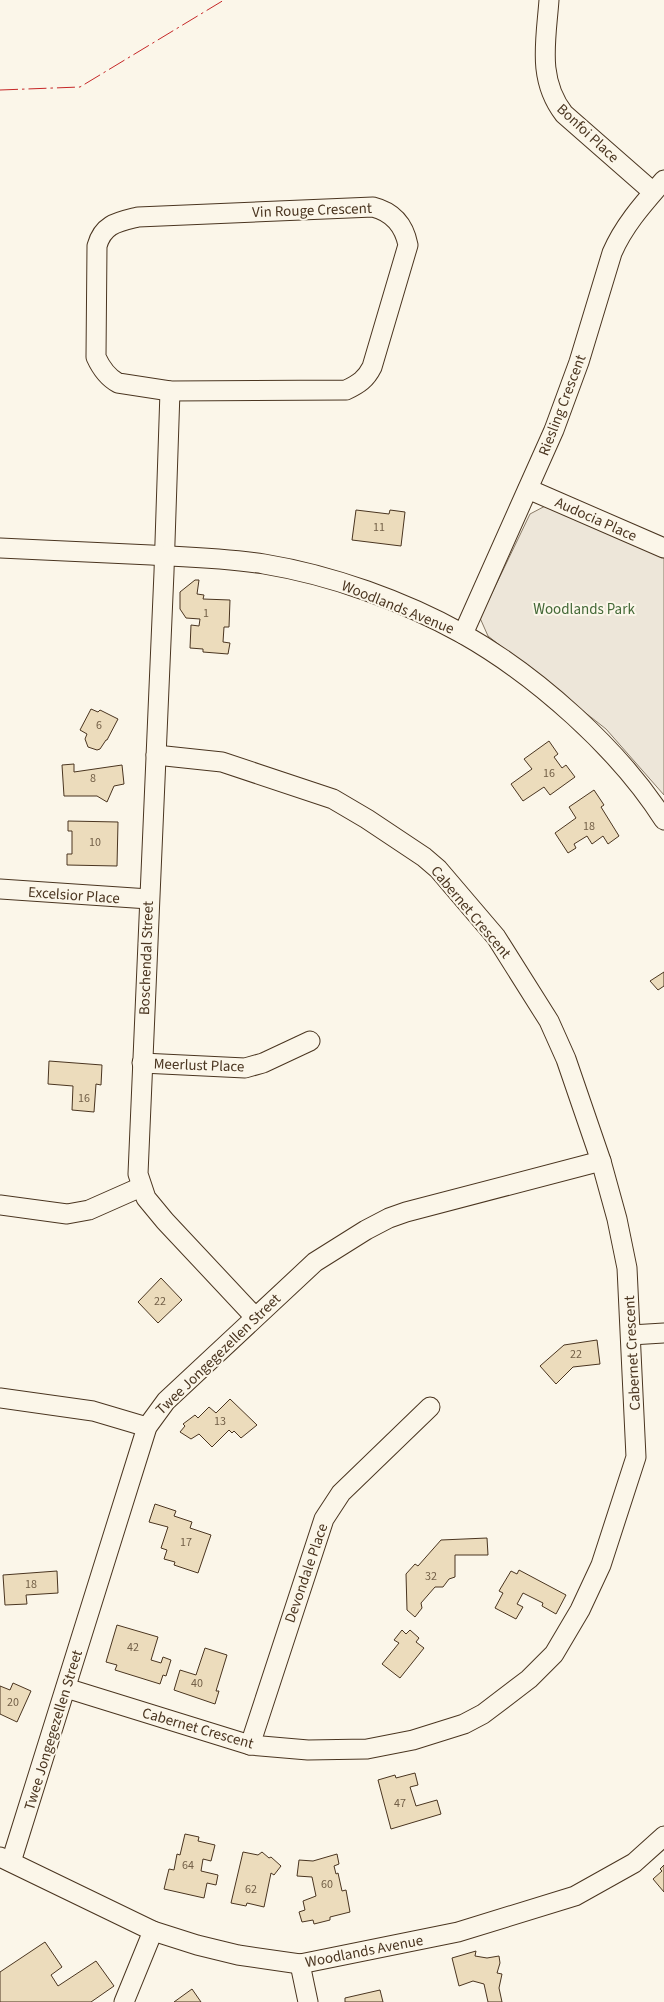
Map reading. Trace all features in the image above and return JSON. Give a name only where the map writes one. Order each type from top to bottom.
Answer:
[{"type":"street","name":"Bonfoi Place","points":[[549,0],[545,63],[546,80],[555,102],[564,114],[659,186]]},
{"type":"street","name":"Riesling Crescent","points":[[463,634],[554,430],[579,362],[612,253],[618,240],[635,215],[659,186]]},
{"type":"street","name":"Vin Rouge Crescent","points":[[373,207],[384,210],[400,223],[406,234],[408,245],[372,366],[368,375],[359,384],[346,390],[170,391],[118,383],[107,374],[96,357],[97,246],[104,230],[113,224],[138,217],[373,207]]},
{"type":"street","points":[[164,556],[170,391]]},
{"type":"street","name":"Audocia Place","points":[[528,489],[664,548]]},
{"type":"street","name":"Woodlands Avenue","points":[[0,548],[223,558],[301,571],[370,592],[463,634],[504,661],[578,720],[609,750],[655,806],[664,820]]},
{"type":"street","name":"Boschendal Street","points":[[164,556],[138,1174],[146,1198],[165,1221],[255,1317]]},
{"type":"street","name":"Cabernet Crescent","points":[[66,1688],[250,1745],[308,1750],[367,1748],[413,1740],[464,1724],[483,1714],[543,1666],[554,1654],[580,1610],[601,1565],[633,1471],[636,1448],[627,1268],[624,1247],[601,1161],[566,1059],[549,1021],[496,938],[438,869],[410,847],[333,800],[222,762],[156,755]]},
{"type":"street","name":"Excelsior Place","points":[[0,889],[46,894],[149,899]]},
{"type":"street","name":"Meerlust Place","points":[[142,1062],[245,1068],[263,1063],[310,1040]]},
{"type":"street","name":"Twee Jongegezellen Street","points":[[5,1860],[66,1688],[146,1427],[166,1401],[315,1262],[389,1218],[601,1161]]},
{"type":"street","points":[[0,1205],[67,1214],[89,1210],[141,1187]]},
{"type":"street","points":[[631,1335],[664,1333]]},
{"type":"street","points":[[0,1398],[93,1411],[146,1427]]},
{"type":"street","name":"Devondale Place","points":[[250,1745],[324,1519],[342,1493],[430,1407]]},
{"type":"street","name":"Woodlands Avenue","points":[[5,1860],[154,1932],[197,1945],[238,1954],[300,1964],[458,1932],[575,1896],[634,1863],[664,1836]]},
{"type":"street","points":[[124,2002],[154,1932]]},
{"type":"street","points":[[300,1964],[308,2002]]},
{"type":"green space","name":"Woodlands Park","points":[[549,504],[664,558],[664,795],[606,729],[488,636],[480,618],[530,514]]},
{"type":"building","points":[[356,510],[389,514],[390,510],[405,512],[401,546],[352,540]]},
{"type":"building","points":[[195,580],[199,580],[197,594],[204,595],[203,599],[230,600],[229,627],[224,627],[223,642],[230,643],[228,654],[203,652],[203,649],[190,648],[191,625],[199,626],[200,619],[186,618],[180,609],[180,592]]},
{"type":"building","points":[[91,709],[98,712],[100,710],[118,719],[107,740],[97,750],[88,747],[85,739],[87,734],[80,730]]},
{"type":"building","points":[[549,741],[558,754],[554,757],[562,768],[566,765],[575,777],[550,795],[544,787],[523,801],[511,784],[532,769],[524,759]]},
{"type":"building","points":[[74,764],[74,772],[122,765],[124,784],[114,786],[107,802],[97,796],[64,796],[62,765]]},
{"type":"building","points":[[594,790],[604,805],[601,807],[619,836],[608,844],[603,836],[592,844],[587,836],[574,844],[576,848],[568,853],[555,833],[576,818],[569,807]]},
{"type":"building","points":[[68,821],[118,822],[117,866],[67,865],[67,854],[72,854],[72,831],[68,831]]},
{"type":"building","points":[[664,972],[664,986],[658,990],[650,981]]},
{"type":"building","points":[[49,1061],[102,1065],[101,1085],[96,1084],[94,1112],[72,1110],[73,1086],[48,1084]]},
{"type":"building","points":[[161,1278],[182,1300],[158,1323],[138,1302]]},
{"type":"building","points":[[597,1340],[600,1364],[573,1367],[556,1384],[540,1366],[564,1345]]},
{"type":"building","points":[[230,1399],[257,1425],[241,1438],[234,1431],[232,1433],[229,1430],[212,1447],[199,1434],[191,1439],[180,1432],[185,1426],[183,1424],[195,1415],[198,1418],[209,1407],[216,1413]]},
{"type":"building","points":[[155,1504],[176,1511],[174,1516],[192,1522],[190,1528],[211,1535],[198,1573],[174,1565],[175,1562],[164,1559],[167,1550],[161,1548],[168,1527],[149,1522]]},
{"type":"building","points":[[487,1538],[488,1555],[455,1555],[455,1577],[449,1579],[443,1587],[435,1587],[421,1603],[422,1608],[415,1617],[407,1610],[406,1574],[415,1564],[418,1566],[441,1540]]},
{"type":"building","points":[[519,1570],[566,1595],[556,1614],[542,1606],[543,1603],[523,1593],[517,1604],[523,1607],[516,1619],[495,1608],[503,1593],[499,1591],[511,1571],[517,1574]]},
{"type":"building","points":[[57,1571],[58,1593],[26,1595],[27,1604],[5,1605],[3,1575]]},
{"type":"building","points":[[117,1625],[158,1637],[151,1660],[161,1663],[163,1657],[171,1660],[166,1676],[163,1675],[160,1684],[115,1670],[117,1665],[106,1662]]},
{"type":"building","points":[[402,1630],[406,1634],[410,1630],[419,1638],[416,1642],[424,1648],[400,1678],[382,1664],[399,1643],[394,1640]]},
{"type":"building","points":[[205,1648],[227,1655],[216,1691],[219,1691],[215,1704],[174,1690],[180,1670],[196,1675]]},
{"type":"building","points":[[13,1683],[31,1691],[17,1722],[0,1714],[0,1686],[10,1690]]},
{"type":"building","points":[[415,1773],[418,1785],[410,1787],[416,1806],[437,1800],[441,1814],[391,1829],[378,1780],[395,1775],[396,1778]]},
{"type":"building","points":[[185,1834],[199,1837],[198,1841],[215,1845],[211,1861],[203,1859],[201,1871],[218,1875],[216,1885],[207,1883],[204,1898],[164,1889],[169,1869],[174,1870],[177,1854],[180,1855]]},
{"type":"building","points":[[243,1852],[258,1855],[262,1852],[281,1866],[274,1875],[271,1873],[264,1907],[247,1903],[246,1906],[231,1903]]},
{"type":"building","points":[[337,1854],[339,1864],[334,1866],[336,1874],[338,1873],[342,1891],[346,1890],[350,1912],[330,1917],[330,1920],[314,1924],[313,1920],[302,1922],[299,1912],[305,1910],[303,1901],[316,1896],[312,1877],[297,1876],[299,1860],[313,1861]]},
{"type":"building","points":[[664,1865],[664,1892],[653,1879],[662,1871],[660,1869]]},
{"type":"building","points":[[45,1942],[62,1967],[51,1975],[58,1986],[96,1961],[114,1986],[91,2002],[0,2002],[0,1972]]},
{"type":"building","points":[[476,1951],[475,1956],[487,1958],[499,1956],[500,1963],[497,1973],[502,1974],[499,1988],[502,2002],[488,2002],[484,1984],[473,1981],[459,1986],[452,1958]]},
{"type":"building","points":[[192,1989],[201,2002],[174,2002]]},
{"type":"building","points":[[380,1990],[383,2002],[345,2002],[345,1998]]},
{"type":"power","points":[[0,90],[80,87],[224,0]]}]
